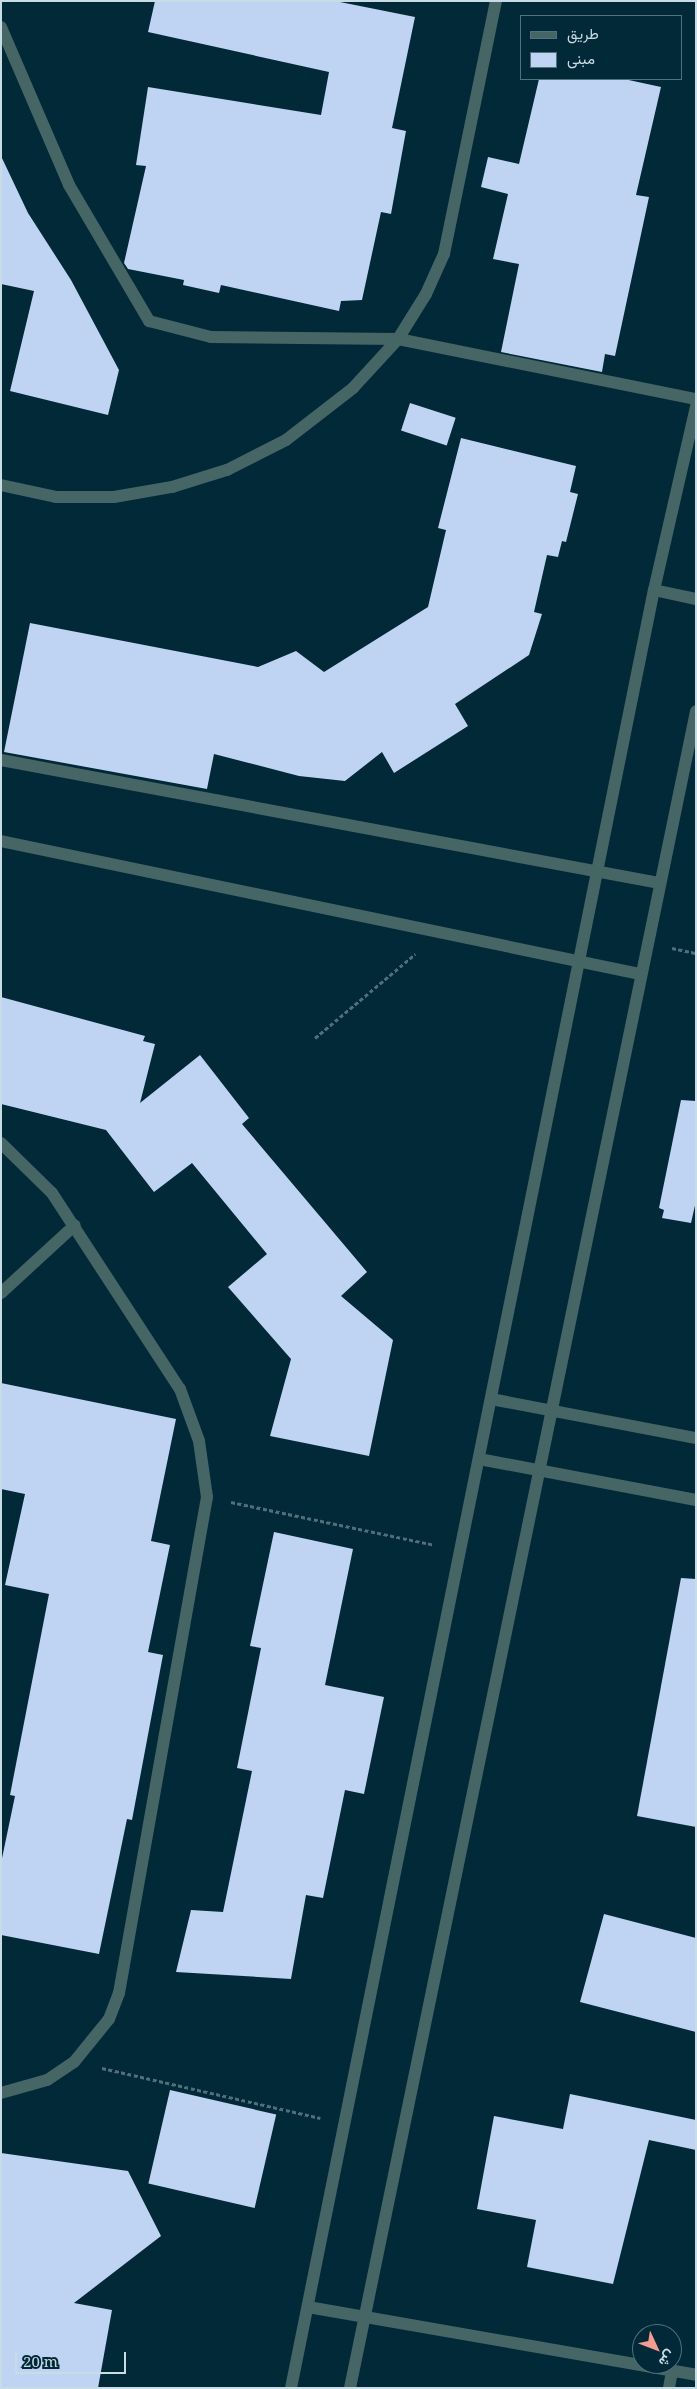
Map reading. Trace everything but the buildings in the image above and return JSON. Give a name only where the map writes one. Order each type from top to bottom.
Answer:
[{"type":"street","points":[[1,485],[56,497],[114,497],[172,488],[227,470],[286,440],[353,388],[398,338],[426,294],[444,254],[496,1]]},
{"type":"street","points":[[1,27],[69,184],[149,321],[211,337],[398,338],[696,399]]},
{"type":"street","points":[[292,2388],[654,590],[696,406]]},
{"type":"street","points":[[654,590],[696,599]]},
{"type":"street","points":[[350,2388],[640,974],[696,711]]},
{"type":"street","points":[[1,760],[659,883]]},
{"type":"street","points":[[1,841],[640,974]]},
{"type":"street","points":[[1,1143],[52,1193],[75,1225],[180,1389],[199,1441],[207,1497],[119,1993],[109,2020],[74,2062],[47,2080],[1,2093]]},
{"type":"street","points":[[1,1293],[75,1225]]},
{"type":"street","points":[[491,1399],[696,1438]]},
{"type":"street","points":[[479,1459],[696,1500]]},
{"type":"street","points":[[308,2307],[365,2315],[632,2364]]},
{"type":"street","points":[[682,2373],[696,2375]]},
{"type":"street","points":[[669,2388],[671,2374]]},
{"type":"path","points":[[314,1038],[440,933]]},
{"type":"path","points":[[207,1497],[460,1550]]},
{"type":"path","points":[[74,2062],[345,2124]]}]
